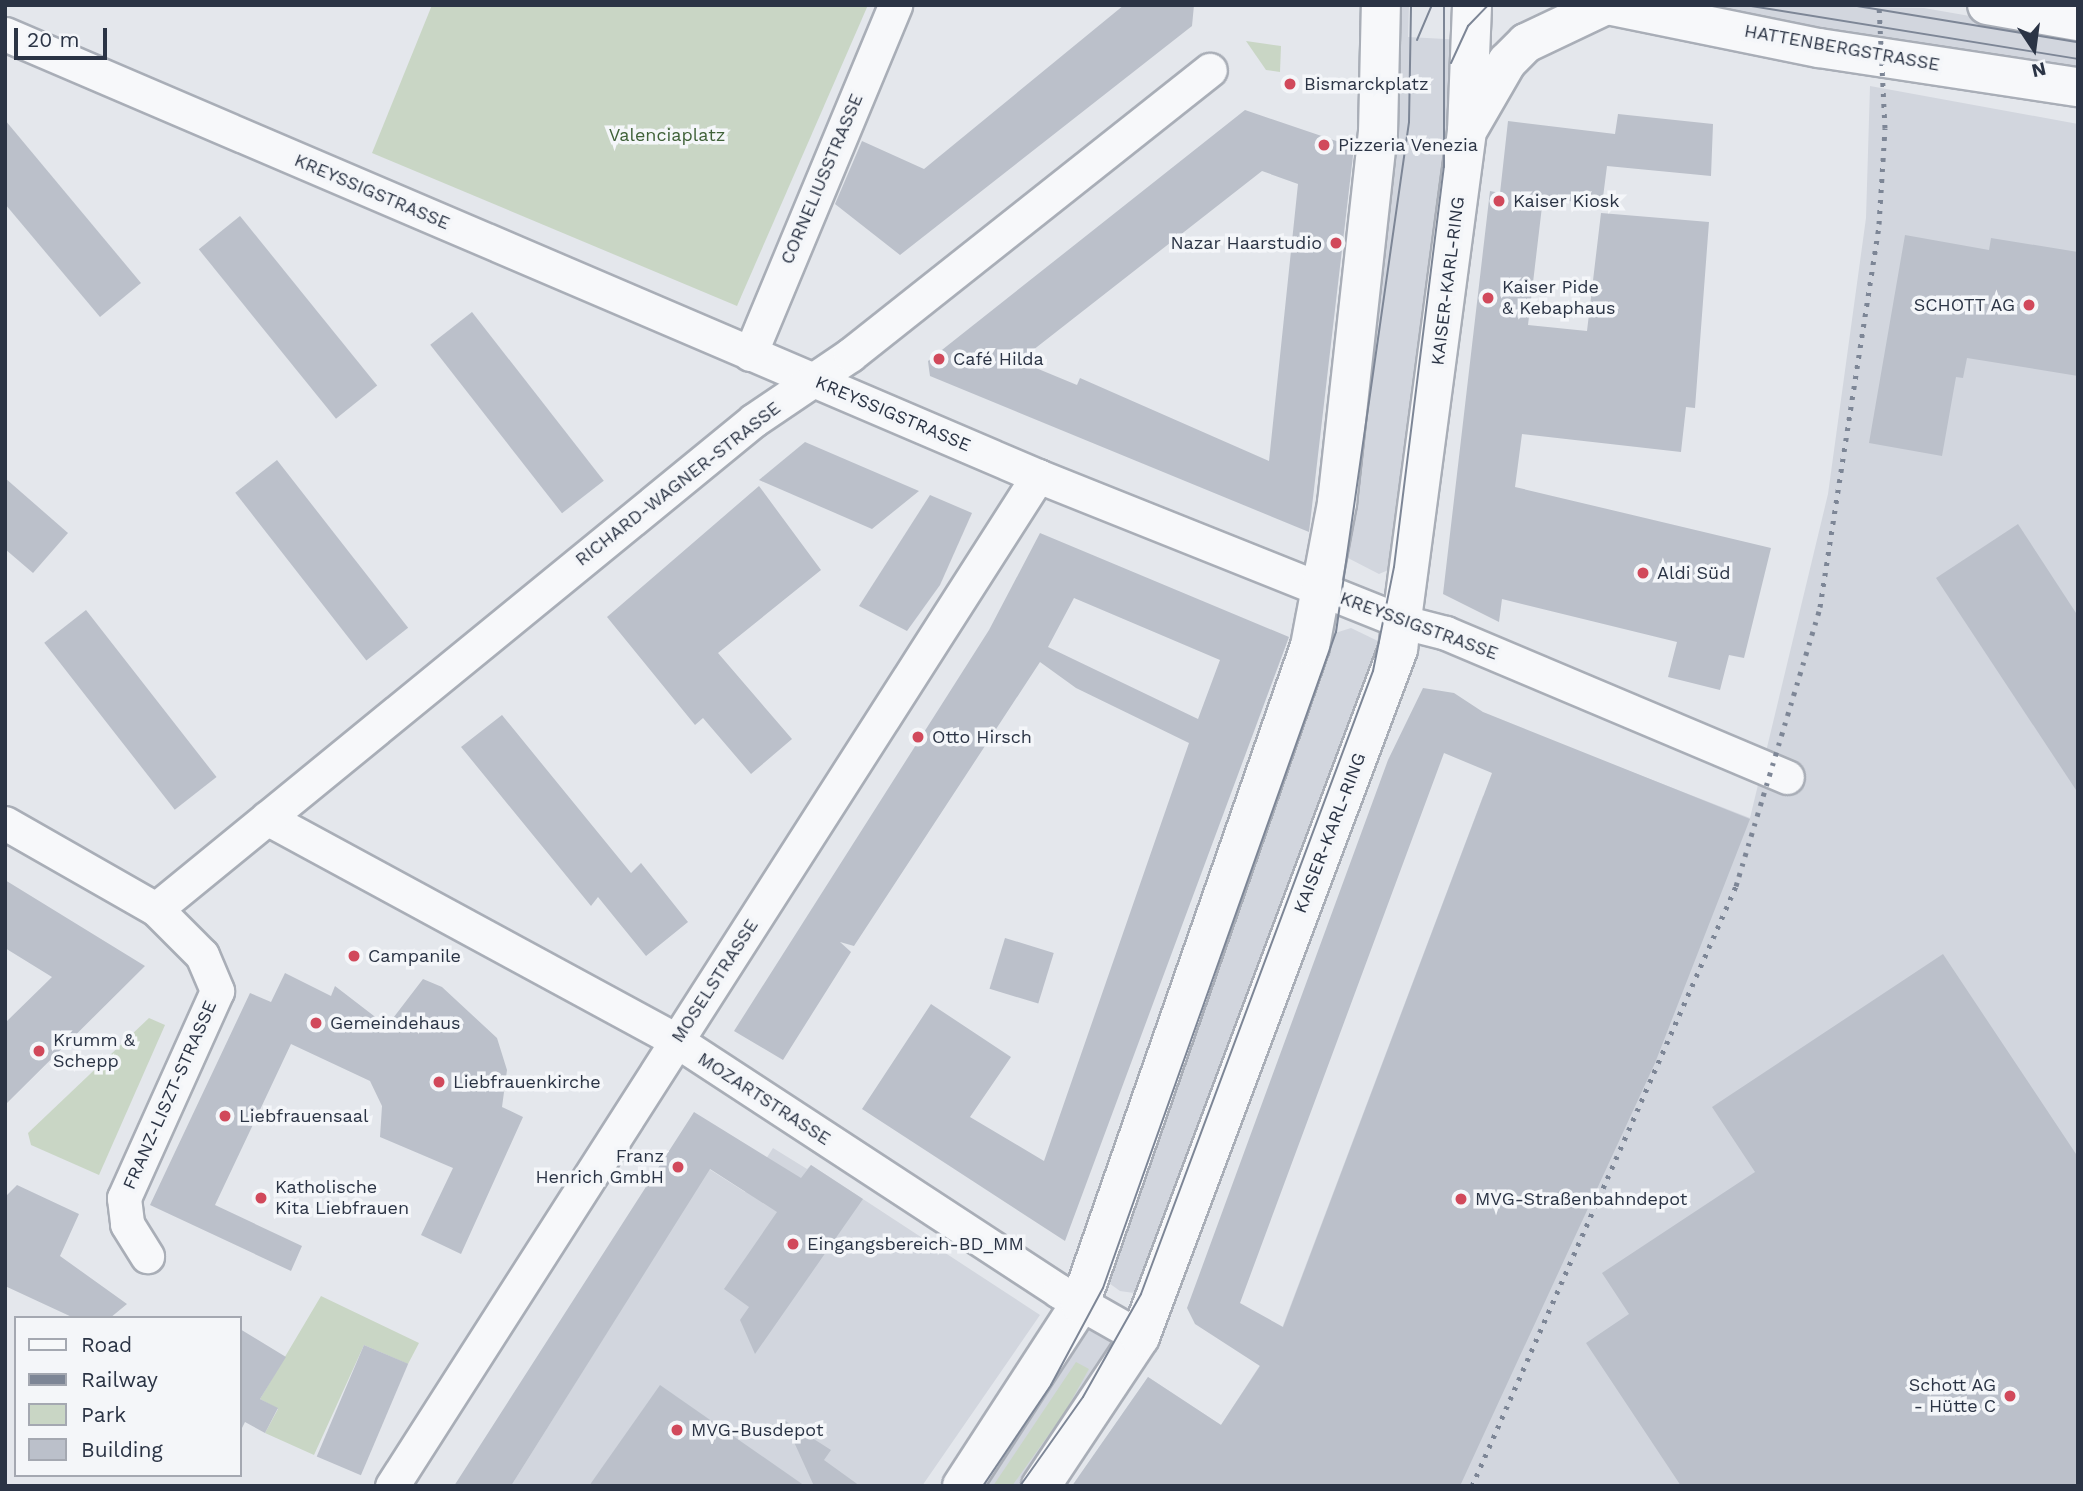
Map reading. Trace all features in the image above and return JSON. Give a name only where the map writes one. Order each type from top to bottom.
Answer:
[{"type":"street","name":"CORNELIUSSTRASSE","points":[[750,354],[895,5]]},
{"type":"street","points":[[962,1486],[1080,1304],[1310,646],[1322,590],[1378,133],[1381,5]]},
{"type":"street","points":[[1467,131],[1472,5]]},
{"type":"street","name":"HATTENBERGSTRASSE","points":[[1467,131],[1507,62],[1526,43],[1607,5],[1822,48],[2078,87]]},
{"type":"street","points":[[1987,5],[2078,21]]},
{"type":"street","name":"KREYSSIGSTRASSE","points":[[5,34],[1038,476],[1403,622],[1459,638],[1787,777]]},
{"type":"street","name":"RICHARD-WAGNER-STRASSE","points":[[156,909],[754,420],[813,380],[1210,70]]},
{"type":"street","name":"KAISER-KARL-RING","points":[[1041,1486],[1140,1337],[1389,677],[1403,622],[1467,131]]},
{"type":"street","name":"MOSELSTRASSE","points":[[391,1486],[1038,476]]},
{"type":"street","name":"MOZARTSTRASSE","points":[[267,818],[677,1041],[1080,1304],[1140,1337]]},
{"type":"street","name":"FRANZ-LISZT-STRASSE","points":[[5,823],[156,909],[202,955],[217,991],[124,1198],[127,1224],[147,1256]]},
{"type":"shaded area","points":[[1399,5],[1409,5],[1408,37],[1464,40],[1391,569],[1379,574],[1346,557]]},
{"type":"shaded area","points":[[1673,5],[1924,8],[2078,35],[2078,74]]},
{"type":"shaded area","name":"SCHOTT AG","points":[[1870,86],[2078,124],[2078,1486],[1072,1486],[1148,1377],[1221,1425],[1279,1336],[1483,796],[1583,753],[1750,818],[1828,494],[1866,218]]},
{"type":"shaded area","points":[[1351,628],[1380,642],[1141,1294],[1120,1291],[1102,1278],[1332,634]]},
{"type":"shaded area","name":"MVG-Busdepot","points":[[773,1148],[807,1169],[811,1165],[1040,1315],[922,1486],[511,1486],[709,1169],[745,1192]]},
{"type":"shaded area","points":[[1086,1329],[1098,1330],[1116,1348],[1031,1486],[974,1486]]},
{"type":"green space","name":"Valenciaplatz","points":[[432,5],[868,5],[737,306],[372,153]]},
{"type":"green space","points":[[1246,41],[1281,46],[1280,72],[1266,70]]},
{"type":"green space","points":[[149,1018],[165,1025],[99,1175],[31,1145],[28,1133]]},
{"type":"green space","points":[[321,1296],[419,1343],[408,1364],[364,1345],[314,1455],[265,1433],[278,1409],[260,1399]]},
{"type":"green space","points":[[1076,1362],[1089,1369],[1065,1412],[1012,1486],[993,1486]]},
{"type":"building","points":[[1124,5],[1194,5],[1192,26],[900,255],[835,204],[862,141],[924,169]]},
{"type":"building","points":[[1245,110],[1354,147],[1309,532],[930,376],[928,361]],"holes":[[[1262,171],[1298,184],[1269,461],[1080,378],[1077,385],[1019,361]]]},
{"type":"building","points":[[1618,114],[1713,124],[1711,176],[1607,166],[1602,205],[1543,198],[1528,325],[1587,331],[1601,213],[1709,222],[1695,408],[1686,407],[1681,452],[1522,434],[1515,487],[1771,548],[1744,658],[1729,655],[1720,690],[1668,677],[1677,642],[1502,599],[1499,622],[1443,594],[1490,191],[1500,193],[1508,121],[1615,134]]},
{"type":"building","points":[[5,120],[141,283],[100,317],[5,204]]},
{"type":"building","points":[[240,216],[377,385],[336,419],[199,249]]},
{"type":"building","points":[[1905,235],[1989,250],[1991,238],[2078,252],[2078,376],[1967,358],[1963,378],[1956,377],[1942,456],[1869,443]]},
{"type":"building","points":[[472,312],[604,481],[562,513],[430,345]]},
{"type":"building","points":[[805,442],[919,491],[872,529],[759,480]]},
{"type":"building","points":[[277,460],[408,628],[366,660],[235,493]]},
{"type":"building","points":[[5,478],[68,533],[33,573],[5,549]]},
{"type":"building","points":[[759,486],[821,570],[718,653],[792,739],[751,774],[703,718],[695,725],[607,617]]},
{"type":"building","points":[[930,495],[972,513],[940,585],[907,631],[859,606]]},
{"type":"building","points":[[2018,524],[2078,616],[2078,793],[1936,578]]},
{"type":"building","points":[[1040,533],[1289,637],[1065,1241],[862,1109],[931,1004],[1011,1057],[970,1117],[1044,1161],[1189,743],[1076,688],[1040,662],[854,946],[840,942],[851,952],[783,1060],[734,1031],[989,630]],"holes":[[[1074,598],[1220,660],[1198,719],[1048,647]]]},
{"type":"building","points":[[86,610],[217,777],[175,810],[44,643]]},
{"type":"building","name":"MVG-Straßenbahndepot","points":[[1423,688],[1454,693],[1483,712],[1750,819],[1655,1063],[1460,1486],[1072,1486],[1148,1377],[1221,1425],[1260,1366],[1195,1324],[1187,1308],[1388,760]],"holes":[[[1444,753],[1492,773],[1283,1327],[1240,1303]]]},
{"type":"building","points":[[502,715],[631,873],[641,863],[688,922],[646,956],[598,897],[591,906],[461,747]]},
{"type":"building","points":[[5,880],[145,966],[5,1105],[5,1023],[52,977],[5,948]]},
{"type":"building","points":[[1005,938],[1054,953],[1038,1004],[990,989]]},
{"type":"building","points":[[1943,954],[2078,1157],[2078,1486],[1681,1486],[1586,1343],[1629,1314],[1602,1273],[1755,1172],[1712,1107]]},
{"type":"building","points":[[285,973],[331,996],[335,986],[387,1026],[423,979],[442,987],[497,1038],[507,1070],[502,1107],[523,1117],[461,1254],[421,1235],[453,1168],[380,1137],[382,1106],[370,1081],[291,1044],[215,1205],[302,1246],[291,1271],[150,1205],[250,993],[271,1002]]},
{"type":"building","points":[[694,1112],[801,1178],[811,1165],[863,1199],[755,1354],[740,1320],[749,1307],[724,1289],[777,1212],[710,1169],[511,1486],[454,1486]]},
{"type":"building","points":[[17,1185],[79,1214],[60,1256],[127,1304],[112,1316],[70,1316],[5,1286],[5,1197]]},
{"type":"building","points":[[242,1330],[286,1357],[260,1399],[278,1408],[265,1433],[245,1422],[242,1428]]},
{"type":"building","points":[[364,1345],[408,1364],[361,1475],[317,1456]]},
{"type":"building","name":"MVG-Busdepot","points":[[660,1385],[805,1486],[589,1486]]},
{"type":"building","points":[[784,1420],[831,1450],[824,1460],[860,1486],[814,1486]]},
{"type":"tram line","points":[[983,1486],[1051,1385],[1103,1288],[1336,632],[1409,122],[1411,5]]},
{"type":"tram line","points":[[1417,40],[1432,5]]},
{"type":"tram line","points":[[1020,1486],[1083,1397],[1141,1294],[1373,671],[1394,567],[1444,167],[1444,5]]},
{"type":"tram line","points":[[1451,63],[1468,26],[1488,5]]},
{"type":"tram line","points":[[1745,5],[2078,59]]},
{"type":"tram line","points":[[1851,5],[2078,42]]},
{"type":"railway","points":[[1472,1486],[1736,886],[1820,607],[1879,224],[1885,128],[1879,5]]},
{"type":"place","name":"Bismarckplatz","points":[[1290,84]]},
{"type":"place","name":"Pizzeria Venezia","points":[[1324,145]]},
{"type":"place","name":"Kaiser Kiosk","points":[[1499,201]]},
{"type":"place","name":"Nazar Haarstudio","points":[[1336,243]]},
{"type":"place","name":"Kaiser Pide & Kebaphaus","points":[[1488,298]]},
{"type":"place","name":"SCHOTT AG","points":[[2029,305]]},
{"type":"place","name":"Café Hilda","points":[[939,359]]},
{"type":"place","name":"Aldi Süd","points":[[1643,573]]},
{"type":"place","name":"Otto Hirsch","points":[[918,737]]},
{"type":"place","name":"Campanile","points":[[354,956]]},
{"type":"place","name":"Gemeindehaus","points":[[316,1023]]},
{"type":"place","name":"Krumm & Schepp","points":[[39,1051]]},
{"type":"place","name":"Liebfrauenkirche","points":[[439,1082]]},
{"type":"place","name":"Liebfrauensaal","points":[[225,1116]]},
{"type":"place","name":"Franz Henrich GmbH","points":[[678,1167]]},
{"type":"place","name":"Katholische Kita Liebfrauen","points":[[261,1198]]},
{"type":"place","name":"MVG-Straßenbahndepot","points":[[1461,1199]]},
{"type":"place","name":"Eingangsbereich-BD_MM","points":[[793,1244]]},
{"type":"place","name":"Schott AG - Hütte C","points":[[2010,1396]]},
{"type":"place","name":"MVG-Busdepot","points":[[677,1430]]}]
